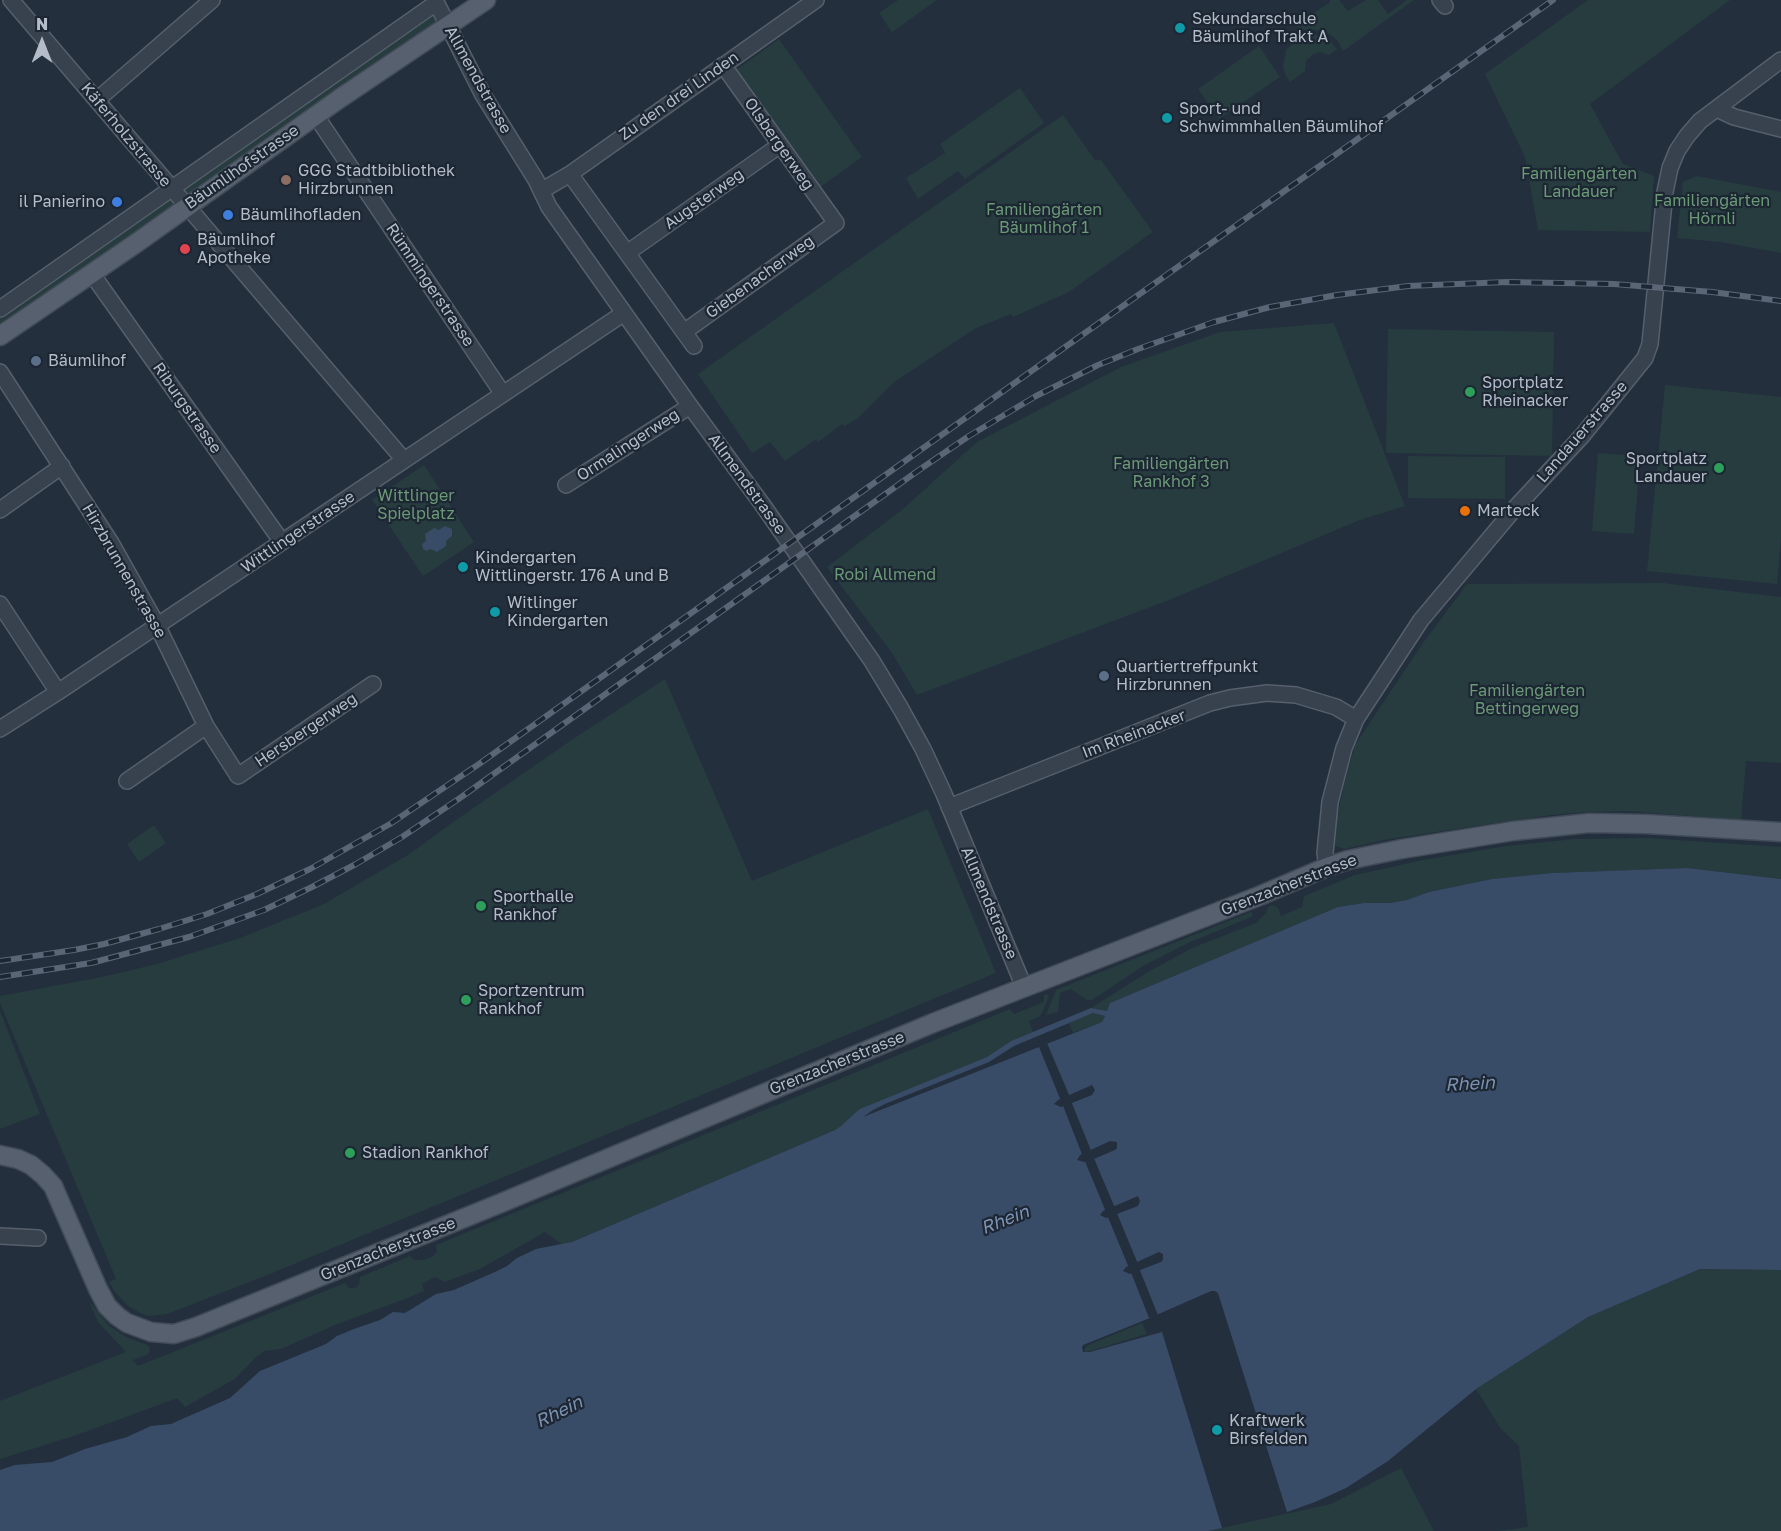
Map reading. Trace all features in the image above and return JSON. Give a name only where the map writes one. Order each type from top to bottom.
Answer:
[{"type":"main road","name":"Bäumlihofstrasse","points":[[0,336],[486,0]]},
{"type":"main road","name":"Grenzacherstrasse","points":[[0,1155],[31,1165],[53,1186],[107,1306],[127,1323],[151,1332],[174,1334],[205,1324],[1024,987],[1260,896],[1327,867],[1402,849],[1513,831],[1580,824],[1635,823],[1781,832]]},
{"type":"street","points":[[97,100],[212,0]]},
{"type":"street","name":"Zu den drei Linden","points":[[541,191],[570,174],[816,0]]},
{"type":"street","name":"Käferholzstrasse","points":[[17,2],[187,207],[404,460]]},
{"type":"street","name":"Allmendstrasse","points":[[436,2],[483,94],[549,207],[872,661],[917,739],[949,807],[1024,987]]},
{"type":"street","name":"Bäumlihofstrasse","points":[[0,309],[436,2]]},
{"type":"street","name":"Landauerstrasse","points":[[1327,867],[1325,853],[1330,802],[1344,748],[1356,719],[1421,620],[1516,507],[1582,436],[1645,358],[1650,345],[1665,192],[1670,168],[1677,152],[1700,121],[1781,60]]},
{"type":"street","name":"Olsbergerweg","points":[[723,65],[836,223]]},
{"type":"street","points":[[1717,109],[1734,117],[1781,129]]},
{"type":"street","name":"Rümmingerstrasse","points":[[316,116],[503,394]]},
{"type":"street","name":"Augsterweg","points":[[627,253],[780,145]]},
{"type":"street","points":[[570,174],[694,346]]},
{"type":"street","name":"Giebenacherweg","points":[[684,332],[836,223]]},
{"type":"street","name":"Riburgstrasse","points":[[92,274],[282,542]]},
{"type":"street","name":"Wittlingerstrasse","points":[[0,729],[624,313]]},
{"type":"street","name":"Hirzbrunnenstrasse","points":[[0,372],[111,543],[157,625],[206,726],[238,776]]},
{"type":"street","name":"Ormalingerweg","points":[[566,484],[690,406]]},
{"type":"street","points":[[0,510],[62,466]]},
{"type":"street","points":[[0,604],[58,692]]},
{"type":"street","name":"Hersbergerweg","points":[[238,776],[373,684]]},
{"type":"street","name":"Im Rheinacker","points":[[949,807],[1210,703],[1230,698],[1267,693],[1296,695],[1336,707],[1356,719]]},
{"type":"street","points":[[127,781],[206,726]]},
{"type":"street","points":[[0,1236],[38,1238]]},
{"type":"green space","points":[[898,0],[937,0],[892,32],[879,13]]},
{"type":"green space","points":[[1330,0],[1339,0],[1348,11],[1366,0],[1378,0],[1388,14],[1407,0],[1414,0],[1343,51],[1338,41],[1327,32],[1310,29],[1300,31],[1296,25],[1329,3]]},
{"type":"green space","name":"Familiengärten Landauer","points":[[1588,0],[1730,0],[1590,104],[1623,164],[1654,176],[1650,232],[1538,230],[1525,157],[1485,74]]},
{"type":"green space","points":[[436,3],[448,26],[0,336],[0,309]]},
{"type":"green space","points":[[1312,34],[1328,39],[1337,49],[1329,55],[1320,52],[1312,55],[1306,61],[1305,71],[1290,82],[1283,67],[1286,50],[1298,38]]},
{"type":"green space","points":[[779,39],[862,157],[819,188],[736,70]]},
{"type":"green space","points":[[1259,46],[1280,77],[1219,119],[1198,89]]},
{"type":"green space","points":[[1020,88],[1044,123],[965,179],[958,171],[918,199],[906,178],[945,153],[940,144]]},
{"type":"green space","name":"Familiengärten Bäumlihof 1","points":[[1063,115],[1095,160],[1101,160],[1153,232],[1069,292],[1013,317],[1011,314],[976,328],[894,382],[858,418],[845,426],[842,424],[818,442],[816,439],[785,461],[770,442],[752,453],[698,374]]},
{"type":"green space","name":"Familiengärten Hörnli","points":[[1697,176],[1781,192],[1781,253],[1721,242],[1677,238],[1683,182]]},
{"type":"green space","name":"Familiengärten Rankhof 3","points":[[1334,323],[1405,506],[1360,520],[1174,598],[917,695],[892,653],[827,567],[903,509],[977,442],[1121,367],[1220,332]]},
{"type":"green space","name":"Sportplatz Rheinacker","points":[[1388,329],[1554,332],[1552,456],[1386,453]]},
{"type":"green space","name":"Sportplatz Landauer","points":[[1665,385],[1781,397],[1781,538],[1777,584],[1647,571]]},
{"type":"green space","points":[[1598,453],[1640,456],[1634,534],[1592,531]]},
{"type":"green space","points":[[1408,456],[1505,457],[1505,499],[1408,498]]},
{"type":"green space","name":"Wittlinger Spielplatz","points":[[424,465],[474,542],[423,576],[372,500]]},
{"type":"green space","name":"Familiengärten Bettingerweg","points":[[1662,583],[1781,597],[1781,763],[1746,761],[1741,820],[1629,811],[1584,812],[1389,839],[1344,849],[1333,845],[1335,819],[1355,745],[1423,643],[1467,584]]},
{"type":"green space","name":"Sportzentrum Rankhof","points":[[665,679],[752,881],[928,809],[996,973],[270,1274],[167,1314],[149,1316],[127,1305],[109,1282],[116,1279],[0,1003],[0,996],[157,964],[240,938],[324,904],[411,853],[570,741]]},
{"type":"green space","points":[[154,825],[166,843],[139,862],[127,844]]},
{"type":"green space","points":[[1646,838],[1781,847],[1781,879],[1687,868],[1552,873],[1492,879],[1390,903],[1364,903],[1338,907],[1110,1003],[1107,1011],[1091,1008],[1148,972],[1192,948],[1256,923],[1266,913],[1268,907],[1273,905],[1278,908],[1281,916],[1302,907],[1304,896],[1355,875],[1423,860],[1506,846],[1575,839]]},
{"type":"green space","points":[[1251,912],[1253,915],[1251,917],[1188,943],[1143,966],[1092,1000],[1087,1000],[1071,989],[1060,993],[1058,1012],[1046,1015],[1056,990]]},
{"type":"green space","points":[[1044,995],[1049,996],[1042,1013],[1039,1017],[1029,1021],[1033,1032],[1011,1041],[987,1057],[855,1113],[835,1130],[572,1242],[563,1245],[545,1232],[480,1269],[445,1282],[435,1277],[422,1284],[424,1291],[335,1325],[281,1349],[264,1351],[235,1379],[185,1407],[177,1398],[80,1434],[0,1459],[0,1401],[126,1352],[98,1322],[89,1301],[109,1326],[126,1337],[149,1347],[150,1351],[147,1355],[133,1360],[138,1366],[345,1283],[349,1288],[356,1288],[360,1277],[410,1256],[414,1260],[424,1260],[437,1252],[436,1245],[1010,1009],[1014,1014],[1044,1002]]},
{"type":"green space","points":[[0,1011],[40,1114],[0,1129]]},
{"type":"green space","points":[[1093,1013],[1105,1016],[1102,1022],[1073,1033],[1069,1023]]},
{"type":"green space","points":[[1700,1269],[1781,1270],[1781,1531],[1498,1531],[1528,1527],[1519,1446],[1501,1429],[1476,1389],[1588,1317]]},
{"type":"green space","points":[[1142,1323],[1147,1334],[1084,1351],[1086,1346]]},
{"type":"green space","points":[[1401,1468],[1434,1531],[1208,1531],[1331,1504]]},
{"type":"water","points":[[445,526],[452,529],[452,536],[446,541],[446,546],[437,552],[423,549],[422,544],[426,541],[425,534],[434,528],[439,530]]},
{"type":"water","name":"Rhein","points":[[1687,868],[1781,879],[1781,1270],[1700,1269],[1588,1317],[1476,1389],[1388,1461],[1346,1488],[1315,1502],[1287,1512],[1218,1293],[1211,1291],[1082,1347],[1083,1352],[1090,1352],[1162,1332],[1222,1528],[1208,1531],[0,1531],[0,1470],[15,1465],[52,1462],[85,1449],[127,1437],[151,1426],[171,1424],[230,1398],[260,1371],[326,1344],[337,1336],[380,1320],[393,1312],[405,1313],[436,1294],[454,1290],[495,1272],[536,1249],[572,1242],[835,1130],[860,1109],[987,1057],[1011,1041],[1091,1008],[1107,1011],[1110,1003],[1338,907],[1364,903],[1390,903],[1492,879],[1552,873]],"holes":[[[1093,1013],[1105,1016],[1102,1022],[863,1117],[885,1104],[989,1062],[1014,1046]],[[1092,1085],[1095,1090],[1092,1095],[1061,1107],[1054,1104]],[[1110,1141],[1117,1142],[1115,1150],[1089,1161],[1077,1160],[1080,1155]],[[1138,1196],[1140,1201],[1138,1206],[1106,1218],[1100,1215],[1103,1211]],[[1159,1252],[1163,1254],[1161,1262],[1130,1274],[1123,1271],[1126,1267]]]},
{"type":"pier","points":[[1047,1043],[1070,1097],[1061,1101],[1039,1047]]},
{"type":"pier","points":[[1071,1101],[1092,1153],[1083,1157],[1062,1103]]},
{"type":"pier","points":[[1093,1156],[1115,1208],[1106,1212],[1084,1159]]},
{"type":"pier","points":[[1116,1211],[1138,1264],[1129,1268],[1107,1215]]},
{"type":"pier","points":[[1139,1268],[1158,1315],[1149,1318],[1130,1270]]},
{"type":"railway","points":[[0,961],[104,944],[207,914],[310,869],[390,824],[479,764],[1553,0]]},
{"type":"railway","points":[[0,977],[91,963],[189,937],[264,910],[356,864],[402,837],[460,798],[969,436],[1036,396],[1098,365],[1138,349],[1214,322],[1270,307],[1408,286],[1507,282],[1614,284],[1712,292],[1781,301]]},
{"type":"place","name":"Sekundarschule Bäumlihof Trakt A","points":[[1180,28]]},
{"type":"place","name":"Sport- und Schwimmhallen Bäumlihof","points":[[1167,118]]},
{"type":"place","name":"GGG Stadtbibliothek Hirzbrunnen","points":[[286,180]]},
{"type":"place","name":"il Panierino","points":[[117,202]]},
{"type":"place","name":"Bäumlihofladen","points":[[228,215]]},
{"type":"place","name":"Bäumlihof Apotheke","points":[[185,249]]},
{"type":"place","name":"Bäumlihof","points":[[36,361]]},
{"type":"place","name":"Sportplatz Rheinacker","points":[[1470,392]]},
{"type":"place","name":"Sportplatz Landauer","points":[[1719,468]]},
{"type":"place","name":"Marteck","points":[[1465,511]]},
{"type":"place","name":"Kindergarten Wittlingerstr. 176 A und B","points":[[463,567]]},
{"type":"place","name":"Witlinger Kindergarten","points":[[495,612]]},
{"type":"place","name":"Quartiertreffpunkt Hirzbrunnen","points":[[1104,676]]},
{"type":"place","name":"Sporthalle Rankhof","points":[[481,906]]},
{"type":"place","name":"Sportzentrum Rankhof","points":[[466,1000]]},
{"type":"place","name":"Stadion Rankhof","points":[[350,1153]]},
{"type":"place","name":"Kraftwerk Birsfelden","points":[[1217,1430]]},
{"type":"park label","name":"Robi Allmend","points":[[885,575]]}]
